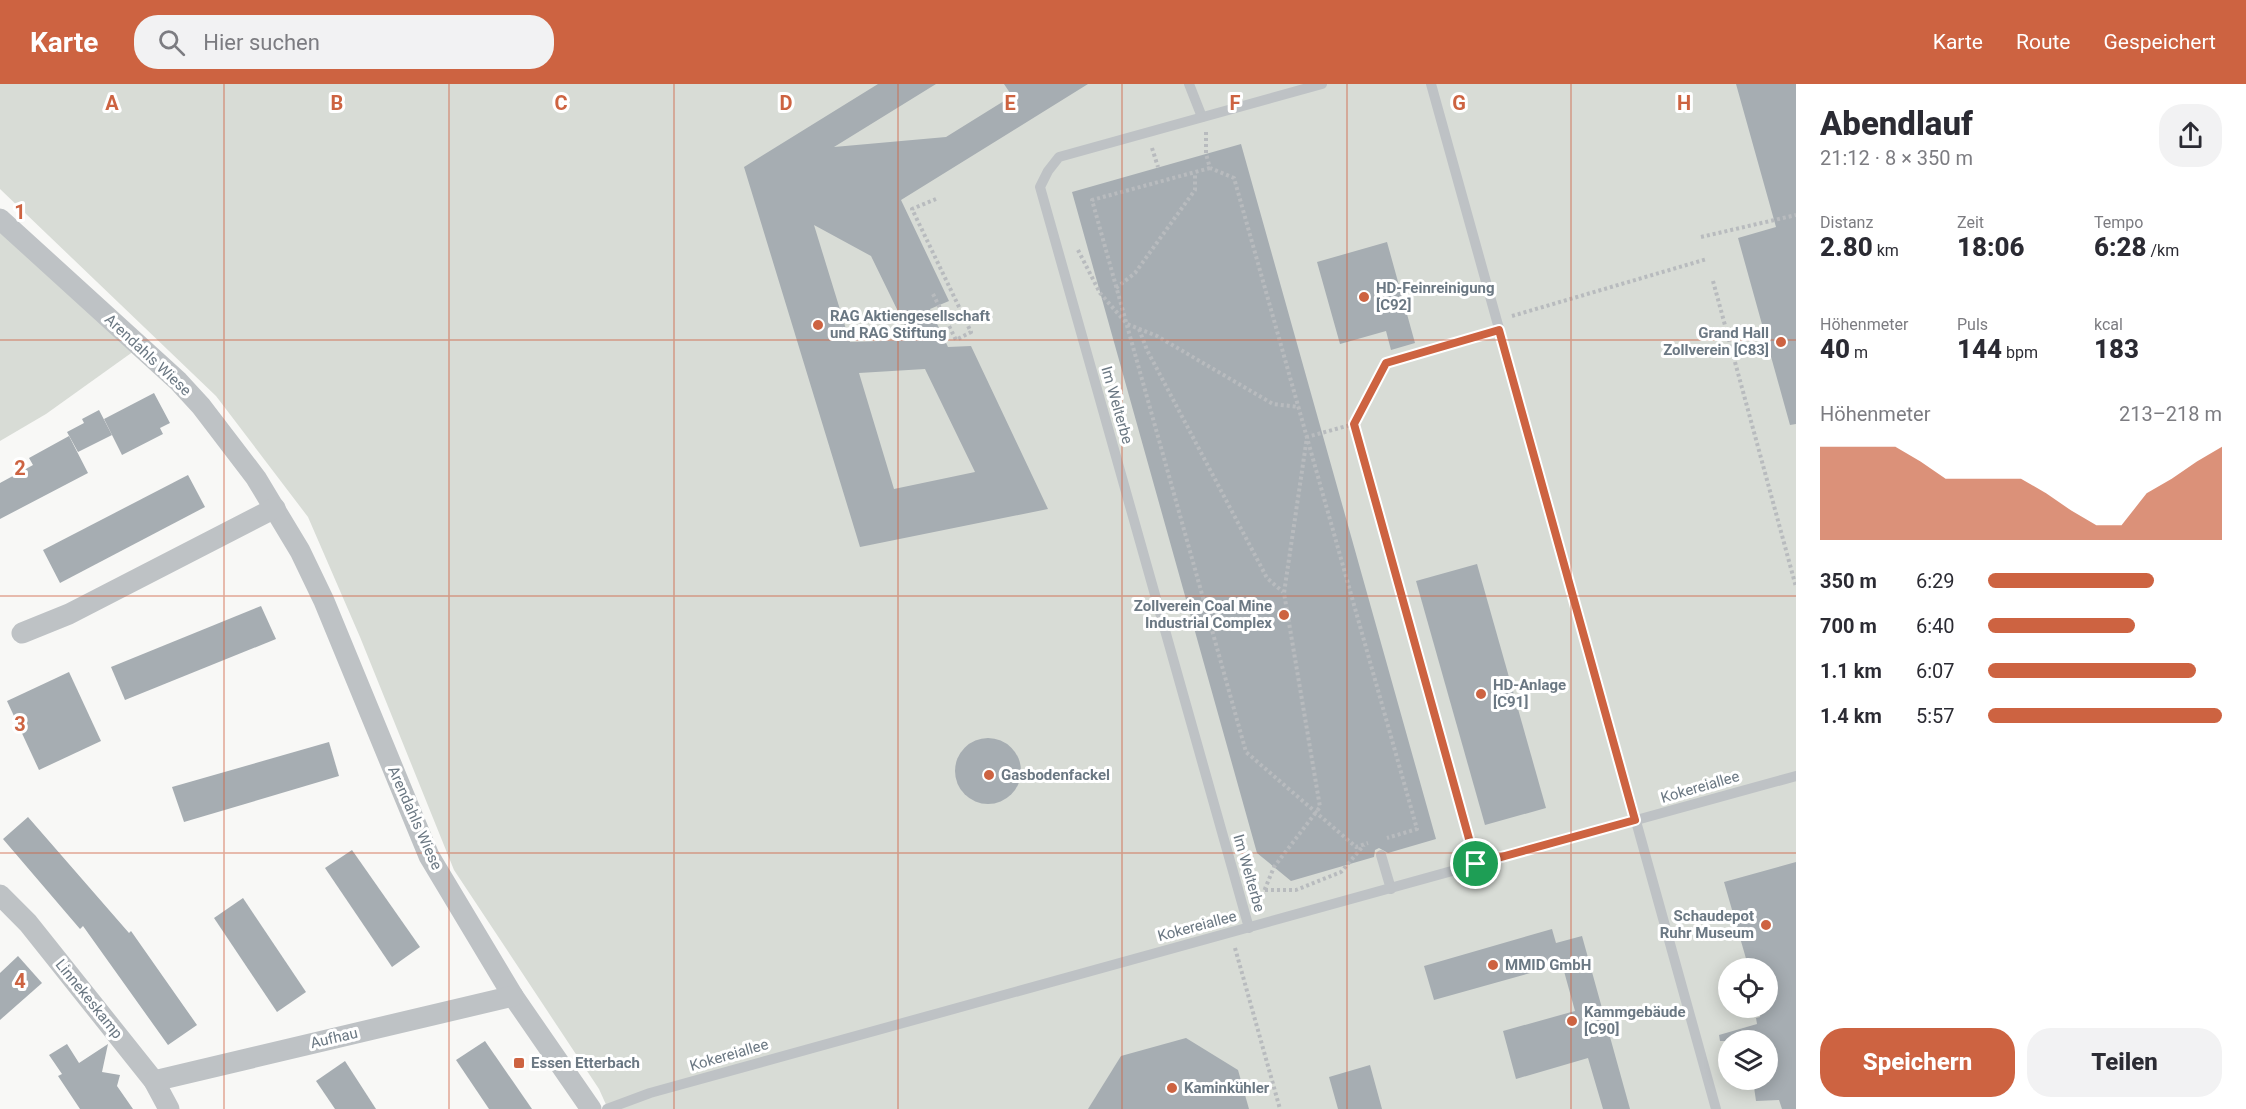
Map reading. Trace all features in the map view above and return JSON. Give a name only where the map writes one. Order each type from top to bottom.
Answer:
[{"type":"street","name":"Arendahls Wiese","points":[[0,219],[178,381],[236,450],[275,508],[324,601],[429,856],[513,996],[591,1109]]},
{"type":"street","points":[[22,633],[69,614],[275,508]]},
{"type":"street","name":"Linnekeskamp","points":[[2,901],[28,923],[154,1081],[169,1109]]},
{"type":"street","name":"Aufhau","points":[[154,1081],[513,996]]},
{"type":"lane","points":[[1189,84],[1202,117]]},
{"type":"lane","name":"Im Welterbe","points":[[1249,928],[1040,187],[1048,171],[1059,157],[1322,84]]},
{"type":"lane","points":[[1431,84],[1716,1109]]},
{"type":"lane","name":"Kokereiallee","points":[[607,1109],[650,1093],[851,1036],[1796,776]]},
{"type":"lane","points":[[1381,855],[1391,889]]},
{"type":"path","points":[[1208,138],[1206,151],[1210,168]]},
{"type":"path","points":[[1153,153],[1158,167]]},
{"type":"path","points":[[1210,168],[1234,178],[1417,829],[1356,847],[1246,752],[1092,200],[1195,173],[1210,168]]},
{"type":"path","points":[[1116,288],[1135,273],[1195,190],[1195,173]]},
{"type":"path","points":[[933,294],[956,340],[971,333],[912,209],[936,199]]},
{"type":"path","points":[[1701,237],[1796,215]]},
{"type":"path","points":[[1074,242],[1100,293],[1127,324],[1157,336],[1273,404],[1299,407]]},
{"type":"path","points":[[1476,864],[1354,424],[1386,363],[1497,325],[1707,259]]},
{"type":"path","points":[[1713,281],[1796,587]]},
{"type":"path","points":[[1139,329],[1147,350],[1267,578],[1284,593]]},
{"type":"path","points":[[1307,437],[1354,424]]},
{"type":"path","points":[[1274,867],[1320,807],[1284,593],[1307,437]]},
{"type":"path","points":[[1265,890],[1296,890],[1341,872],[1376,835]]},
{"type":"path","points":[[1230,933],[1280,1109]]},
{"type":"shaded area","name":"Zollverein Coal Mine Industrial Complex","points":[[0,84],[1796,84],[1796,1109],[608,1109],[599,1089],[454,870],[360,637],[308,517],[216,396],[0,189]]},
{"type":"shaded area","points":[[0,224],[134,351],[46,414],[0,441]]},
{"type":"building","name":"RAG Aktiengesellschaft und RAG Stiftung","points":[[878,84],[936,84],[834,147],[946,137],[1012,96],[1004,84],[1088,84],[901,200],[949,301],[930,309],[948,347],[971,346],[1048,509],[860,547],[744,167]],"holes":[[[814,225],[871,256],[912,340],[850,342]],[[925,369],[975,472],[894,489],[859,373]]]},
{"type":"building","points":[[1736,84],[1796,84],[1796,424],[1790,425],[1738,238],[1776,227]]},
{"type":"building","points":[[1241,144],[1436,839],[1388,853],[1379,848],[1375,850],[1374,857],[1291,881],[1257,853],[1072,192]]},
{"type":"building","name":"HD-Feinreinigung [C92]","points":[[1387,242],[1415,343],[1391,350],[1386,331],[1340,344],[1317,262]]},
{"type":"building","points":[[154,393],[170,423],[160,428],[163,434],[122,455],[104,419]]},
{"type":"building","points":[[99,410],[112,435],[78,452],[67,432],[84,423],[82,419]]},
{"type":"building","points":[[69,436],[88,473],[0,519],[0,483],[33,465],[29,458]]},
{"type":"building","points":[[188,475],[205,507],[60,583],[43,550]]},
{"type":"building","name":"HD-Anlage [C91]","points":[[1477,564],[1546,808],[1485,825],[1416,581]]},
{"type":"building","points":[[261,606],[276,639],[125,700],[111,667]]},
{"type":"building","points":[[69,672],[101,741],[39,770],[7,701]]},
{"type":"building","name":"Gasbodenfackel","points":[[988,738],[1001,741],[1011,748],[1018,758],[1021,771],[1018,784],[1011,794],[1001,801],[988,804],[975,801],[965,794],[958,784],[955,771],[958,758],[965,748],[975,741]]},
{"type":"building","points":[[329,742],[339,776],[184,822],[172,787]]},
{"type":"building","points":[[28,817],[129,933],[131,931],[197,1025],[168,1045],[83,926],[80,929],[3,839]]},
{"type":"building","points":[[352,850],[420,947],[392,967],[325,868]]},
{"type":"building","name":"Schaudepot Ruhr Museum","points":[[1796,862],[1796,1109],[1782,1109],[1779,1100],[1756,1101],[1754,1090],[1778,1090],[1778,1030],[1736,1030],[1757,1024],[1756,1018],[1778,1018],[1778,958],[1746,958],[1724,882]]},
{"type":"building","points":[[243,898],[306,992],[277,1012],[214,918]]},
{"type":"building","name":"Kammgebäude [C90]","points":[[1552,929],[1556,943],[1582,936],[1630,1109],[1603,1109],[1588,1058],[1516,1079],[1503,1031],[1575,1011],[1562,964],[1434,1000],[1424,966]]},
{"type":"building","points":[[18,956],[42,983],[0,1020],[0,973]]},
{"type":"building","name":"Kaminkühler","points":[[1186,1038],[1238,1070],[1249,1109],[1088,1109],[1121,1056]]},
{"type":"building","points":[[485,1041],[532,1109],[489,1109],[456,1060]]},
{"type":"building","points":[[67,1044],[79,1063],[108,1044],[102,1072],[120,1075],[117,1086],[133,1109],[80,1109],[58,1076],[62,1074],[49,1055]]},
{"type":"building","points":[[345,1061],[376,1109],[335,1109],[316,1081]]},
{"type":"building","points":[[1370,1065],[1382,1109],[1338,1109],[1329,1077]]},
{"type":"place","name":"HD-Feinreinigung [C92]","points":[[1364,297]]},
{"type":"place","name":"RAG Aktiengesellschaft und RAG Stiftung","points":[[818,325]]},
{"type":"place","name":"Grand Hall Zollverein [C83]","points":[[1781,342]]},
{"type":"place","name":"Zollverein Coal Mine Industrial Complex","points":[[1284,615]]},
{"type":"place","name":"HD-Anlage [C91]","points":[[1481,694]]},
{"type":"place","name":"Gasbodenfackel","points":[[989,775]]},
{"type":"place","name":"Schaudepot Ruhr Museum","points":[[1766,925]]},
{"type":"place","name":"MMID GmbH","points":[[1493,965]]},
{"type":"place","name":"Kammgebäude [C90]","points":[[1572,1021]]},
{"type":"place","name":"Essen Etterbach","points":[[519,1063]]},
{"type":"place","name":"Kaminkühler","points":[[1172,1088]]},
{"type":"route","points":[[1499,330],[1635,820],[1476,864],[1354,424],[1386,363],[1499,330]]}]
